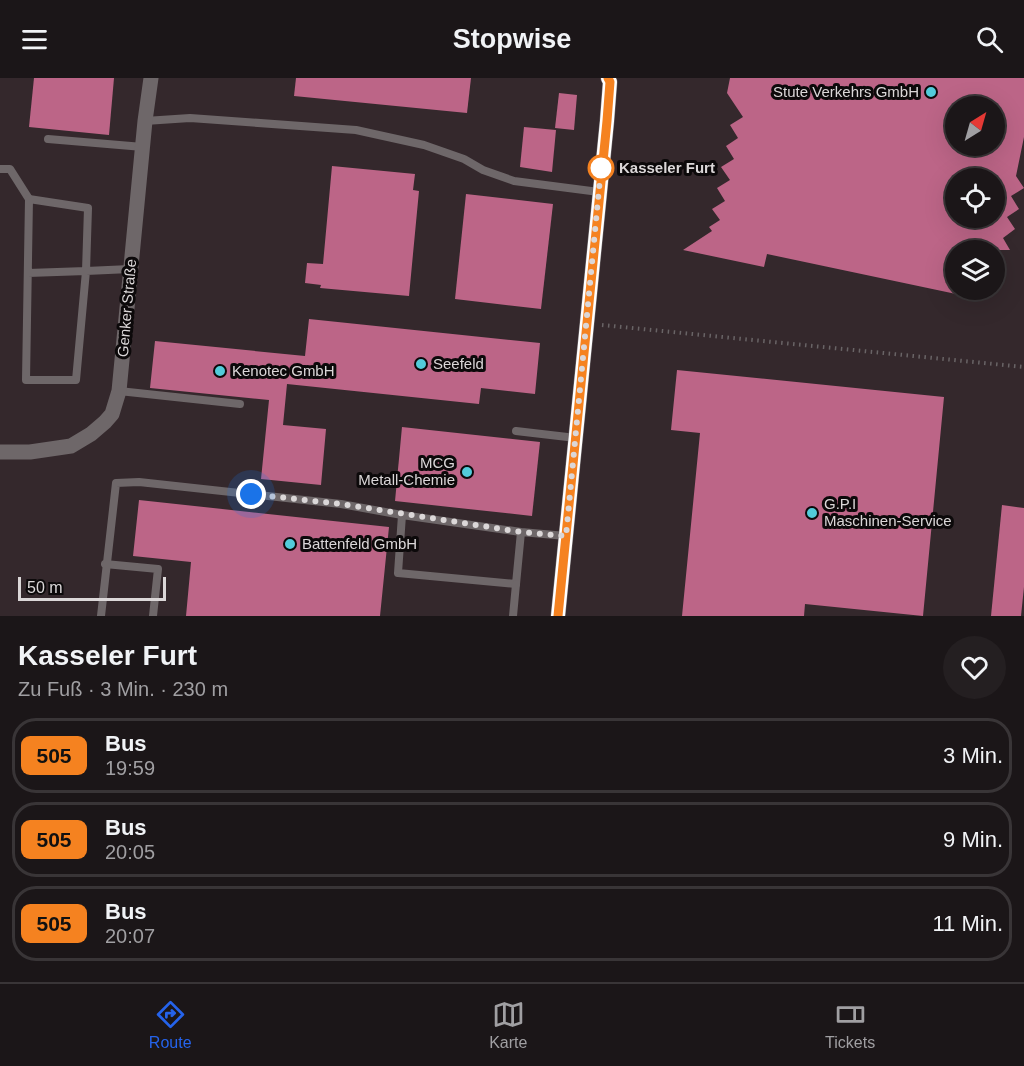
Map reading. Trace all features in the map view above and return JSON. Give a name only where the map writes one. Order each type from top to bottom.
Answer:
[{"type":"street","name":"Genker Straße","points":[[0,452],[30,452],[70,446],[91,434],[112,414],[119,391],[145,121],[152,78]]},
{"type":"street","points":[[558,616],[610,82],[608,78]]},
{"type":"lane","points":[[145,121],[190,117],[356,130],[424,146],[464,159],[483,170],[514,181],[599,192]]},
{"type":"lane","points":[[48,139],[143,147]]},
{"type":"lane","points":[[0,169],[10,169],[29,199],[26,380],[76,380],[86,271],[88,208],[29,199]]},
{"type":"lane","points":[[28,273],[130,268]]},
{"type":"lane","points":[[119,391],[240,404]]},
{"type":"lane","points":[[516,431],[576,438]]},
{"type":"lane","points":[[100,616],[116,483],[139,482],[341,504],[521,532],[566,536]]},
{"type":"lane","points":[[402,515],[398,573],[516,584]]},
{"type":"lane","points":[[513,616],[521,532]]},
{"type":"lane","points":[[105,564],[158,569],[153,616]]},
{"type":"path","points":[[587,324],[1024,367]]},
{"type":"shaded area","points":[[0,78],[1024,78],[1024,616],[0,616]]},
{"type":"building","points":[[34,78],[114,78],[109,135],[29,127]]},
{"type":"building","points":[[296,78],[471,78],[467,113],[294,96]]},
{"type":"building","points":[[730,78],[1024,78],[1024,137],[1016,176],[1024,188],[1011,196],[1019,209],[1007,217],[1015,229],[1003,238],[1004,240],[945,240],[945,292],[767,254],[764,267],[683,250],[712,231],[709,227],[720,220],[712,209],[725,201],[717,188],[730,180],[721,167],[734,159],[726,146],[738,138],[730,125],[743,117],[727,93]]},
{"type":"building","points":[[559,93],[577,95],[574,130],[555,128]]},
{"type":"building","points":[[524,127],[556,130],[552,172],[520,167]]},
{"type":"building","points":[[332,166],[415,174],[413,190],[419,191],[409,296],[320,288],[321,285],[305,283],[307,263],[323,264]]},
{"type":"building","points":[[466,194],[553,204],[541,309],[455,299]]},
{"type":"building","points":[[309,319],[540,343],[535,394],[481,388],[479,404],[287,384],[283,425],[326,429],[321,485],[261,479],[269,400],[150,388],[155,341],[305,356]]},
{"type":"building","name":"G.P.I Maschinen-Service","points":[[677,370],[944,397],[923,616],[805,604],[804,616],[682,616],[700,433],[671,430]]},
{"type":"building","name":"MCG Metall-Chemie","points":[[402,427],[540,442],[532,516],[395,501]]},
{"type":"building","name":"Battenfeld GmbH","points":[[139,500],[389,527],[380,616],[186,616],[191,562],[133,556]]},
{"type":"building","points":[[1002,505],[1024,508],[1024,587],[1021,616],[991,616]]},
{"type":"bus line","name":"505","points":[[558,616],[607,121],[610,82],[608,78]]},
{"type":"place","name":"Stute Verkehrs GmbH","points":[[931,92]]},
{"type":"place","name":"Kasseler Furt","points":[[601,168]]},
{"type":"place","name":"Seefeld","points":[[421,364]]},
{"type":"place","name":"Kenotec GmbH","points":[[220,371]]},
{"type":"place","name":"MCG Metall-Chemie","points":[[467,472]]},
{"type":"place","name":"G.P.I Maschinen-Service","points":[[812,513]]},
{"type":"place","name":"Battenfeld GmbH","points":[[290,544]]},
{"type":"route","points":[[251,494],[341,504],[521,532],[566,536],[601,168]]}]
